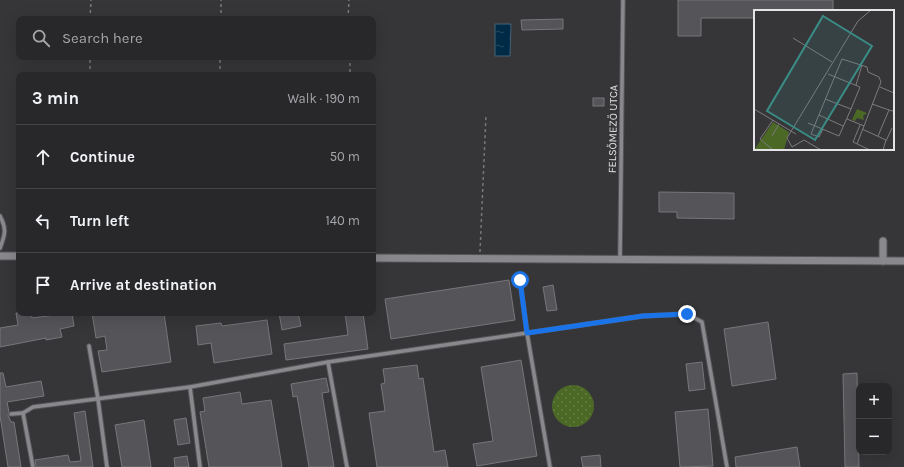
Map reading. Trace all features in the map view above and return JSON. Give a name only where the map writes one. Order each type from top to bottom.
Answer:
[{"type":"street","points":[[883,241],[883,261]]},
{"type":"street","points":[[0,256],[16,256]]},
{"type":"street","points":[[376,258],[904,261]]},
{"type":"lane","name":"FELSŐMEZŐ UTCA","points":[[620,259],[623,0]]},
{"type":"lane","points":[[0,216],[5,225],[4,238],[0,248]]},
{"type":"lane","points":[[520,280],[527,333],[550,467]]},
{"type":"lane","points":[[11,414],[23,413],[33,407],[190,387],[328,362],[643,316],[687,314],[702,322],[727,467]]},
{"type":"lane","points":[[89,346],[107,467]]},
{"type":"lane","points":[[328,362],[347,467]]},
{"type":"lane","points":[[190,387],[200,467]]},
{"type":"lane","points":[[23,413],[33,467]]},
{"type":"path","points":[[90,0],[90,16]]},
{"type":"path","points":[[221,0],[221,16]]},
{"type":"path","points":[[348,16],[349,0]]},
{"type":"path","points":[[90,60],[90,72]]},
{"type":"path","points":[[220,60],[220,72]]},
{"type":"path","points":[[350,60],[350,72]]},
{"type":"path","points":[[480,258],[486,115]]},
{"type":"green space","points":[[573,385],[588,391],[594,406],[588,421],[573,427],[558,421],[552,406],[558,391]]},
{"type":"water","points":[[495,24],[511,24],[510,56],[495,56]]},
{"type":"building","points":[[678,0],[833,0],[833,10],[754,10],[754,18],[701,18],[701,36],[678,36]]},
{"type":"building","points":[[563,19],[563,29],[522,30],[521,20]]},
{"type":"building","points":[[593,98],[604,98],[604,106],[593,106]]},
{"type":"building","points":[[659,192],[734,193],[734,219],[677,218],[677,212],[659,212]]},
{"type":"building","points":[[509,280],[515,320],[391,339],[385,299]]},
{"type":"building","points":[[553,285],[557,310],[547,311],[543,287]]},
{"type":"building","points":[[16,316],[32,316],[32,318],[48,316],[72,316],[74,326],[60,329],[62,337],[46,340],[46,338],[0,347],[0,328],[18,325]]},
{"type":"building","points":[[92,316],[164,316],[171,362],[102,372],[98,351],[107,350],[105,336],[96,338]]},
{"type":"building","points":[[280,316],[299,316],[301,326],[282,330]]},
{"type":"building","points":[[345,316],[363,316],[368,349],[286,360],[284,344],[348,335]]},
{"type":"building","points":[[267,320],[272,354],[214,363],[211,343],[198,345],[196,326],[221,323],[222,326]]},
{"type":"building","points":[[768,322],[776,379],[732,386],[724,329]]},
{"type":"building","points":[[521,360],[537,456],[477,466],[473,444],[493,441],[481,367]]},
{"type":"building","points":[[702,362],[705,389],[689,391],[686,364]]},
{"type":"building","points":[[417,365],[419,379],[423,378],[434,452],[445,450],[448,467],[377,467],[369,413],[385,411],[381,384],[385,383],[383,369]]},
{"type":"building","points":[[0,373],[3,373],[6,387],[41,381],[44,396],[7,402],[9,412],[8,415],[11,422],[14,422],[21,467],[8,467],[0,416]]},
{"type":"building","points":[[857,373],[856,455],[859,455],[859,467],[845,467],[843,374]]},
{"type":"building","points":[[326,378],[329,392],[322,393],[334,467],[309,467],[297,396],[293,397],[291,384]]},
{"type":"building","points":[[240,392],[242,404],[271,400],[282,467],[209,467],[200,412],[205,411],[203,398]]},
{"type":"building","points":[[708,409],[713,466],[680,467],[675,412]]},
{"type":"building","points":[[85,411],[93,467],[36,467],[35,460],[68,455],[70,462],[81,461],[74,413]]},
{"type":"building","points":[[186,418],[190,443],[178,445],[174,420]]},
{"type":"building","points":[[144,420],[151,467],[122,467],[115,425]]},
{"type":"building","points":[[797,447],[800,467],[736,467],[735,457]]},
{"type":"building","points":[[600,455],[601,467],[583,467],[581,457]]},
{"type":"building","points":[[187,456],[189,467],[175,467],[174,458]]},
{"type":"route","points":[[520,280],[527,333],[643,316],[687,314]]}]
